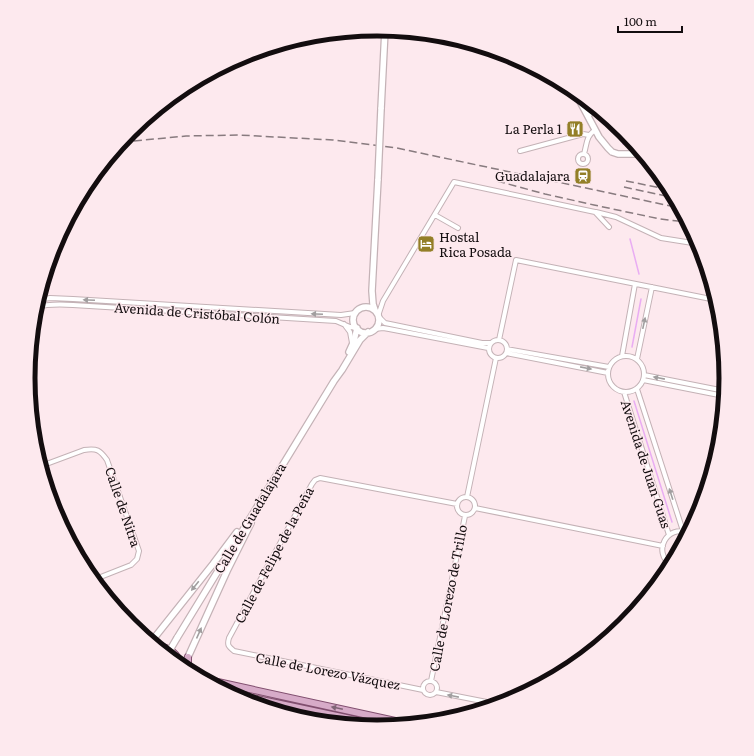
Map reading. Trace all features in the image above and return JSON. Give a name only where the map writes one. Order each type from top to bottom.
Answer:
[{"type":"main road","points":[[376,312],[366,307],[359,309],[355,313],[354,320],[357,328],[368,332],[375,329],[378,324],[376,312],[373,300],[372,291],[384,36]]},
{"type":"main road","points":[[582,105],[603,144],[612,152],[618,154],[635,154]]},
{"type":"main road","points":[[366,307],[372,291]]},
{"type":"main road","name":"Calle de Guadalajara","points":[[170,650],[334,381],[353,345],[357,328]]},
{"type":"main road","name":"Calle de Guadalajara","points":[[334,381],[359,342],[368,332]]},
{"type":"main road","points":[[155,637],[232,540],[276,470],[287,457]]},
{"type":"main road","points":[[186,661],[227,571],[266,492]]},
{"type":"main road","points":[[188,657],[188,663]]},
{"type":"main road","points":[[222,683],[389,719]]},
{"type":"main road","points":[[262,700],[348,718]]},
{"type":"street","points":[[588,115],[592,113]]},
{"type":"street","points":[[584,154],[588,137],[595,130]]},
{"type":"street","points":[[520,151],[583,134],[590,135]]},
{"type":"street","points":[[376,312],[454,182],[616,217],[661,238],[691,243]]},
{"type":"street","points":[[595,212],[609,227]]},
{"type":"street","points":[[435,215],[458,228]]},
{"type":"street","points":[[499,340],[516,260],[709,299]]},
{"type":"street","points":[[622,356],[635,284]]},
{"type":"street","points":[[636,359],[652,287]]},
{"type":"street","name":"Avenida de Cristóbal Colón","points":[[45,299],[73,299],[311,314],[341,315],[355,313]]},
{"type":"street","points":[[376,312],[382,301]]},
{"type":"street","name":"Avenida de Cristóbal Colón","points":[[43,305],[55,304],[336,321],[350,327],[357,328]]},
{"type":"street","points":[[376,312],[386,323],[390,324],[482,343],[502,340],[506,344],[507,351],[502,357],[496,358],[490,354],[488,348],[490,343]]},
{"type":"street","points":[[344,324],[350,332],[353,345]]},
{"type":"street","points":[[375,329],[389,329],[488,348]]},
{"type":"street","points":[[507,351],[609,367]]},
{"type":"street","points":[[507,351],[608,373]]},
{"type":"street","points":[[628,355],[636,359],[639,361],[644,372],[642,383],[637,389],[634,391],[624,392],[612,387],[609,382],[608,373],[609,367],[613,361],[622,356],[628,355]]},
{"type":"street","points":[[467,497],[496,358]]},
{"type":"street","points":[[644,375],[718,390]]},
{"type":"street","points":[[643,380],[718,395]]},
{"type":"street","name":"Avenida de Juan Guas","points":[[637,389],[683,531]]},
{"type":"street","name":"Avenida de Juan Guas","points":[[624,392],[669,535]]},
{"type":"street","name":"Calle de Nitra","points":[[46,464],[92,448],[101,452],[107,460],[139,551],[137,560],[131,565],[100,578]]},
{"type":"street","name":"Calle de Felipe de la Peña","points":[[234,651],[228,647],[229,638],[315,480],[320,478],[457,504]]},
{"type":"street","points":[[467,497],[474,501],[475,508],[471,515],[465,516],[458,510],[457,504],[460,499],[467,497]]},
{"type":"street","points":[[475,508],[663,546]]},
{"type":"street","name":"Calle de Lorezo de Trillo","points":[[431,681],[465,516]]},
{"type":"street","points":[[666,561],[662,553],[664,541],[669,535],[683,531]]},
{"type":"street","name":"Calle de Lorezo Vázquez","points":[[234,651],[423,690]]},
{"type":"street","points":[[436,692],[437,686],[435,683],[431,681],[424,684],[423,690],[429,695],[433,695],[436,692],[487,702]]},
{"type":"waterway","points":[[630,239],[639,274]]},
{"type":"waterway","points":[[632,347],[641,299]]},
{"type":"waterway","points":[[634,401],[672,522]]},
{"type":"railway","points":[[130,141],[186,136],[238,135],[333,140],[397,148],[673,206]]},
{"type":"railway","points":[[497,181],[594,205],[660,219],[681,221]]},
{"type":"railway","points":[[626,181],[661,188]]},
{"type":"railway","points":[[624,187],[666,196]]},
{"type":"place","name":"La Perla 1","points":[[575,129]]},
{"type":"place","name":"Guadalajara","points":[[583,176]]},
{"type":"place","name":"Hostal Rica Posada","points":[[426,244]]}]
